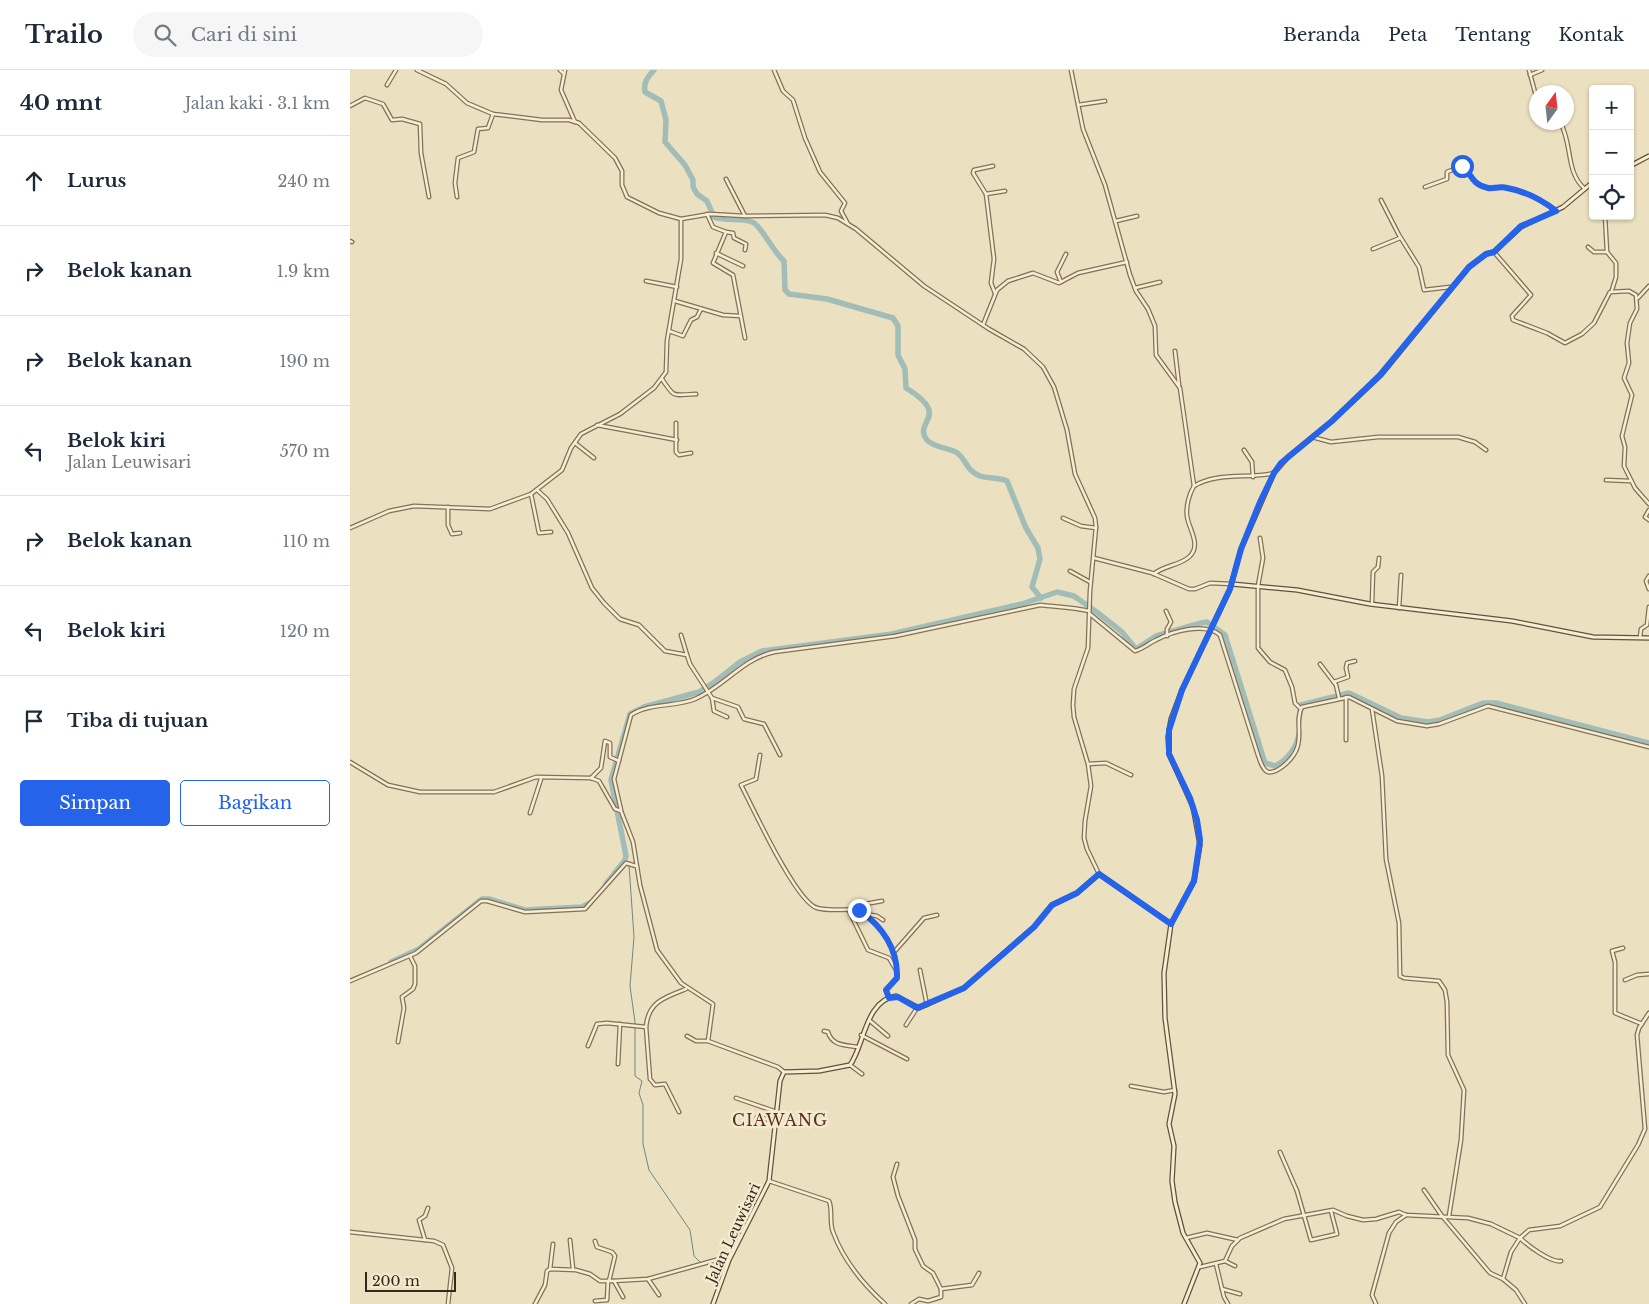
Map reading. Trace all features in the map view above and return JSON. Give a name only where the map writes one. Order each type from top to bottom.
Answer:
[{"type":"main road","points":[[1634,164],[1649,156]]},
{"type":"main road","points":[[1184,1304],[1200,1267],[1199,1259],[1186,1238],[1173,1191],[1174,1146],[1169,1121],[1175,1090],[1168,1046],[1164,980],[1171,924],[1194,881],[1200,840],[1197,820],[1190,798],[1169,754],[1169,730],[1182,690],[1232,584],[1241,549],[1274,473],[1288,457],[1380,375],[1450,287],[1469,267],[1486,254],[1494,252],[1521,226],[1556,211],[1589,186]]},
{"type":"main road","points":[[1232,584],[1297,590],[1398,608],[1512,621],[1594,637],[1649,638]]},
{"type":"main road","points":[[784,1072],[819,1071],[850,1065],[861,1035],[869,1020],[889,998],[898,997],[917,1008],[964,988],[1034,927],[1052,905],[1077,893],[1099,874],[1171,924]]},
{"type":"main road","name":"Jalan Leuwisari","points":[[713,1304],[729,1260],[769,1181],[780,1081],[784,1072]]},
{"type":"street","points":[[387,85],[396,70]]},
{"type":"street","points":[[416,70],[446,84],[468,103],[493,114],[575,122]]},
{"type":"street","points":[[560,70],[564,74]]},
{"type":"street","points":[[565,70],[560,90],[575,122],[615,158],[622,171],[624,189],[630,199],[659,213],[681,219],[709,214],[830,216],[848,224],[924,286],[1032,355],[1048,374],[1068,430],[1075,474],[1095,518],[1094,558],[1090,582],[1088,648],[1074,690],[1073,705],[1074,717],[1088,764],[1090,796],[1085,820],[1084,838],[1099,874]]},
{"type":"street","points":[[774,70],[783,91],[793,100],[805,138],[820,172],[846,203],[841,211],[848,224]]},
{"type":"street","points":[[1071,70],[1086,137],[1105,185],[1135,288],[1148,309],[1155,326],[1156,355],[1180,388]]},
{"type":"street","points":[[1529,70],[1533,85]]},
{"type":"street","points":[[1530,75],[1542,70]]},
{"type":"street","points":[[350,106],[365,98],[383,104],[392,120],[402,119],[420,124],[420,153],[428,197]]},
{"type":"street","points":[[1078,105],[1105,101]]},
{"type":"street","points":[[457,197],[455,183],[458,158],[474,152],[478,129],[488,129],[493,114]]},
{"type":"street","points":[[1563,130],[1569,144],[1573,173],[1585,189]]},
{"type":"street","points":[[983,325],[994,293],[992,283],[994,259],[986,194],[973,173],[976,170],[993,166]]},
{"type":"street","points":[[1425,187],[1448,179],[1448,172],[1464,166],[1470,178],[1482,186],[1490,189],[1508,188],[1539,199],[1556,211]]},
{"type":"street","points":[[726,178],[745,216]]},
{"type":"street","points":[[986,194],[1006,191]]},
{"type":"street","points":[[1381,200],[1400,238],[1419,267],[1425,291],[1450,287]]},
{"type":"street","points":[[709,214],[713,227],[733,234],[734,238],[746,244],[746,250]]},
{"type":"street","points":[[1116,221],[1137,216]]},
{"type":"street","points":[[350,528],[389,511],[423,505],[490,509],[531,494],[562,470],[581,434],[634,404],[662,380],[666,372],[668,331],[681,259],[681,219]]},
{"type":"street","points":[[1494,252],[1531,295],[1512,316],[1513,320],[1547,333],[1564,343],[1580,336],[1592,326],[1603,307],[1608,293],[1612,291],[1616,277],[1616,263],[1607,252],[1606,220]]},
{"type":"street","points":[[726,232],[713,264],[734,276],[745,338]]},
{"type":"street","points":[[1373,249],[1400,238]]},
{"type":"street","points":[[1588,247],[1594,252],[1607,252]]},
{"type":"street","points":[[716,253],[743,266]]},
{"type":"street","points":[[1061,282],[1057,272],[1066,254]]},
{"type":"street","points":[[994,293],[1007,282],[1030,273],[1038,274],[1056,283],[1078,273],[1127,262]]},
{"type":"street","points":[[646,280],[677,287]]},
{"type":"street","points":[[1135,288],[1160,282]]},
{"type":"street","points":[[1649,286],[1638,298],[1637,310],[1630,323],[1627,343],[1629,363],[1624,378],[1631,390],[1632,397],[1622,436],[1625,447],[1624,466],[1631,481],[1649,504]]},
{"type":"street","points":[[1612,291],[1631,292],[1638,298]]},
{"type":"street","points":[[674,301],[723,315],[740,316]]},
{"type":"street","points":[[668,331],[683,336],[691,320],[697,317],[701,309]]},
{"type":"street","points":[[1154,574],[1188,558],[1193,553],[1195,540],[1187,517],[1188,504],[1194,486],[1175,351]]},
{"type":"street","points":[[662,380],[670,393],[674,395],[696,394]]},
{"type":"street","points":[[676,423],[677,440],[675,449],[677,454],[691,454]]},
{"type":"street","points":[[596,425],[677,440]]},
{"type":"street","points":[[1312,437],[1331,442],[1378,437],[1458,437],[1475,442],[1486,450]]},
{"type":"street","points":[[575,443],[594,458]]},
{"type":"street","points":[[1244,450],[1252,462],[1253,477]]},
{"type":"street","points":[[1194,486],[1213,478],[1253,477],[1274,473]]},
{"type":"street","points":[[1606,480],[1631,481]]},
{"type":"street","points":[[537,490],[547,499],[568,533],[592,588],[604,603],[620,619],[639,625],[665,651],[686,655]]},
{"type":"street","points":[[531,494],[539,533],[551,532]]},
{"type":"street","points":[[448,507],[449,529],[452,534],[460,533]]},
{"type":"street","points":[[1649,510],[1645,517],[1649,520]]},
{"type":"street","points":[[1063,518],[1081,526],[1096,528]]},
{"type":"street","points":[[618,811],[614,780],[617,761],[630,718],[634,714],[691,701],[708,693],[748,661],[774,652],[895,636],[1034,606],[1054,607],[1063,605],[1089,611],[1136,651],[1167,633],[1212,626],[1222,638],[1256,748],[1265,770],[1268,772],[1275,771],[1285,766],[1296,750],[1300,737],[1300,709],[1296,705],[1292,687],[1285,670],[1270,662],[1258,648],[1258,586],[1263,558],[1260,538]]},
{"type":"street","points":[[1094,558],[1154,574],[1189,589],[1196,589],[1210,583],[1232,584]]},
{"type":"street","points":[[1372,604],[1373,572],[1378,567],[1379,558]]},
{"type":"street","points":[[1070,572],[1090,582]]},
{"type":"street","points":[[1398,608],[1401,575]]},
{"type":"street","points":[[1649,576],[1646,583],[1649,589]]},
{"type":"street","points":[[1640,637],[1641,628],[1647,625],[1649,621],[1649,607]]},
{"type":"street","points":[[1166,611],[1171,622],[1167,633]]},
{"type":"street","points":[[681,635],[686,655],[712,698],[714,711],[727,717]]},
{"type":"street","points":[[1334,682],[1348,677],[1347,663],[1355,661]]},
{"type":"street","points":[[1320,664],[1334,682],[1339,695]]},
{"type":"street","points":[[1300,709],[1339,695],[1372,708],[1397,721],[1427,726],[1439,724],[1483,706],[1493,706],[1649,747]]},
{"type":"street","points":[[1346,697],[1346,740]]},
{"type":"street","points":[[712,698],[738,707],[744,718],[766,725],[780,755]]},
{"type":"street","points":[[1372,708],[1382,776],[1386,859],[1399,923],[1400,976],[1438,981],[1442,984],[1447,1002],[1448,1055],[1464,1090],[1461,1140],[1449,1216]]},
{"type":"street","points":[[591,778],[602,768],[604,743],[606,740],[610,743],[610,758],[617,761]]},
{"type":"street","points":[[760,755],[756,779],[742,785],[772,846],[804,900],[818,908],[849,911],[859,910],[865,904],[882,901]]},
{"type":"street","points":[[350,762],[388,785],[420,792],[494,792],[532,778],[591,778],[598,781],[618,811],[633,842],[636,866],[657,950],[670,970],[687,989],[710,1000],[713,1004],[708,1041]]},
{"type":"street","points":[[1088,764],[1106,763],[1131,775]]},
{"type":"street","points":[[530,813],[541,778]]},
{"type":"street","points":[[350,981],[410,956],[481,901],[487,900],[525,912],[585,909],[626,863],[636,866]]},
{"type":"street","points":[[859,910],[873,921],[895,951],[897,979],[886,990],[889,998]]},
{"type":"street","points":[[849,911],[868,950],[889,958],[897,971]]},
{"type":"street","points":[[865,914],[877,916],[883,920]]},
{"type":"street","points":[[895,951],[924,918],[937,915]]},
{"type":"street","points":[[1623,948],[1612,951],[1615,962],[1615,1013],[1642,1024]]},
{"type":"street","points":[[398,1042],[404,1008],[402,997],[413,989],[414,984],[416,966],[410,956]]},
{"type":"street","points":[[920,970],[927,1004]]},
{"type":"street","points":[[1625,980],[1637,974],[1649,974]]},
{"type":"street","points":[[679,1112],[665,1085],[654,1084],[650,1079],[646,1027],[649,1011],[654,1005],[666,997],[687,989]]},
{"type":"street","points":[[906,1025],[917,1008]]},
{"type":"street","points":[[1503,1280],[1511,1252],[1520,1238],[1530,1230],[1560,1226],[1600,1208],[1644,1134],[1637,1035],[1649,1013]]},
{"type":"street","points":[[869,1020],[888,1036]]},
{"type":"street","points":[[588,1046],[597,1024],[646,1027]]},
{"type":"street","points":[[618,1064],[620,1024]]},
{"type":"street","points":[[824,1031],[836,1043],[858,1047]]},
{"type":"street","points":[[861,1035],[907,1059]]},
{"type":"street","points":[[687,1036],[696,1041],[708,1041],[778,1067],[784,1072]]},
{"type":"street","points":[[850,1065],[862,1074]]},
{"type":"street","points":[[1642,1085],[1649,1084]]},
{"type":"street","points":[[1131,1086],[1164,1092],[1175,1090]]},
{"type":"street","points":[[736,1098],[778,1112]]},
{"type":"street","points":[[757,1117],[770,1120],[772,1111]]},
{"type":"street","points":[[1280,1152],[1282,1162],[1288,1167],[1293,1180],[1309,1239],[1313,1241],[1337,1234],[1331,1210]]},
{"type":"street","points":[[897,1164],[893,1177],[898,1196],[915,1240],[915,1249],[923,1266],[933,1273],[941,1289],[941,1297],[928,1301],[919,1299],[911,1304]]},
{"type":"street","points":[[769,1181],[829,1201],[833,1231],[842,1250],[864,1283],[886,1304]]},
{"type":"street","points":[[1424,1190],[1442,1216],[1490,1273],[1516,1290],[1525,1304]]},
{"type":"street","points":[[425,1240],[419,1220],[425,1216],[428,1208]]},
{"type":"street","points":[[1200,1267],[1225,1260],[1238,1240],[1284,1219],[1331,1210],[1363,1220],[1376,1220],[1399,1212],[1406,1215],[1449,1216],[1480,1220],[1520,1238],[1528,1246],[1555,1261],[1562,1261]]},
{"type":"street","points":[[1376,1304],[1372,1295],[1388,1235],[1396,1222],[1406,1215]]},
{"type":"street","points":[[350,1232],[439,1242],[447,1252],[452,1274],[448,1304]]},
{"type":"street","points":[[1186,1238],[1207,1233],[1238,1240]]},
{"type":"street","points":[[570,1240],[573,1270]]},
{"type":"street","points":[[595,1241],[598,1247],[612,1252],[615,1256],[608,1281],[607,1300],[595,1301]]},
{"type":"street","points":[[535,1304],[545,1285],[546,1271],[550,1269],[553,1244]]},
{"type":"street","points":[[550,1269],[573,1270],[590,1274],[600,1281],[614,1281],[648,1279],[720,1259],[729,1260]]},
{"type":"street","points":[[1225,1260],[1235,1266]]},
{"type":"street","points":[[1216,1264],[1228,1304]]},
{"type":"street","points":[[941,1289],[970,1286],[979,1273]]},
{"type":"street","points":[[648,1279],[659,1295]]},
{"type":"street","points":[[614,1281],[623,1297]]},
{"type":"street","points":[[1222,1288],[1240,1294]]},
{"type":"waterway","points":[[654,70],[645,82],[645,92],[661,101],[666,120],[665,142],[685,165],[693,180],[693,187],[697,194],[707,201],[714,217],[756,224],[784,261],[785,290],[789,294],[827,299],[893,318],[898,326],[898,355],[905,369],[906,388],[920,398],[927,406],[929,412],[924,428],[927,440],[956,452],[975,474],[1007,481],[1026,528],[1038,548],[1040,559],[1032,587],[1041,598]]},
{"type":"waterway","points":[[606,884],[625,860],[626,856],[611,780],[630,714],[644,707],[699,692],[740,662],[762,651],[892,634],[1022,604],[1057,592],[1074,596],[1098,613],[1122,632],[1136,649],[1156,636],[1207,622],[1225,635],[1265,763],[1275,766],[1284,761],[1294,749],[1299,734]]},
{"type":"waterway","points":[[1299,720],[1301,705],[1349,693],[1401,718],[1428,722],[1440,720],[1483,703],[1496,703],[1649,743]]},
{"type":"waterway","points":[[629,865],[634,937],[630,986],[635,1022],[635,1076],[642,1081],[639,1093],[643,1105],[643,1144],[649,1170],[690,1230],[694,1256],[701,1263]]},
{"type":"waterway","points":[[391,962],[419,949],[482,899],[489,899],[525,910],[582,907],[590,903]]},
{"type":"waterway","points":[[712,1262],[720,1271]]},
{"type":"district","name":"CIAWANG","points":[[780,1120]]},
{"type":"route","points":[[859,910],[873,921],[895,952],[897,978],[886,990],[889,998],[896,996],[917,1008],[945,998],[964,988],[1034,927],[1046,910],[1077,893],[1099,874],[1102,874],[1111,883],[1171,924],[1194,881],[1197,871],[1200,840],[1197,820],[1190,798],[1169,754],[1171,720],[1182,690],[1230,589],[1241,549],[1274,473],[1281,463],[1332,421],[1380,375],[1418,330],[1450,287],[1469,267],[1486,254],[1494,252],[1521,226],[1556,211],[1539,199],[1508,188],[1494,187],[1490,189],[1482,186],[1470,178],[1464,166],[1462,166]]}]
